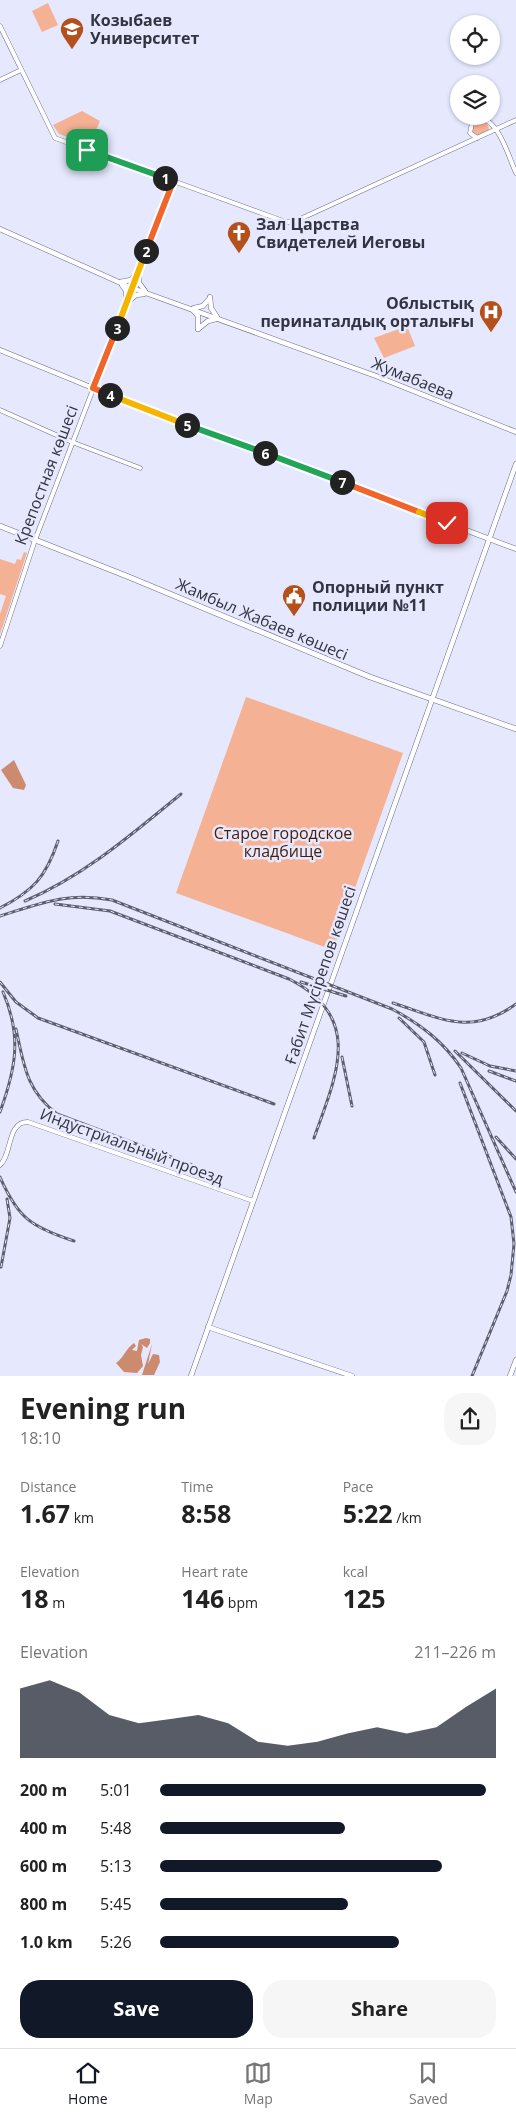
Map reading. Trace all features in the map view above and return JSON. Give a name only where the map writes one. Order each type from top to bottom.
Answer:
[{"type":"main road","name":"Жумабаева","points":[[0,229],[132,288],[376,376],[516,433]]},
{"type":"main road","points":[[119,282],[129,281],[138,272]]},
{"type":"main road","points":[[138,272],[140,286],[148,294]]},
{"type":"main road","points":[[119,282],[126,290],[126,304]]},
{"type":"main road","points":[[126,304],[136,295],[148,294]]},
{"type":"main road","points":[[190,308],[201,307],[210,297],[212,311],[220,319]]},
{"type":"main road","points":[[190,308],[198,315],[198,329],[208,320],[220,319]]},
{"type":"main road","points":[[0,350],[93,388],[516,550]]},
{"type":"main road","points":[[489,539],[516,464]]},
{"type":"main road","name":"Жамбыл Жабаев көшесі","points":[[0,526],[370,677],[516,729]]},
{"type":"main road","name":"Ғабит Мүсірепов көшесі","points":[[190,1376],[489,539]]},
{"type":"main road","points":[[208,1327],[352,1376]]},
{"type":"main road","points":[[510,1376],[516,1360]]},
{"type":"street","points":[[0,26],[55,138],[288,222],[298,220],[516,120]]},
{"type":"street","points":[[0,80],[21,70]]},
{"type":"street","points":[[464,144],[472,123],[480,118],[488,120],[496,128],[516,173]]},
{"type":"street","points":[[470,131],[472,136],[477,138]]},
{"type":"street","name":"Крепостная көшесі","points":[[0,646],[34,540],[173,182]]},
{"type":"street","points":[[0,410],[72,442],[140,468]]},
{"type":"street","name":"Индустриальный проезд","points":[[0,1165],[5,1159],[16,1127],[21,1123],[28,1122],[253,1201]]},
{"type":"green space","points":[[48,3],[58,25],[42,32],[32,11]]},
{"type":"green space","points":[[82,111],[100,121],[90,144],[59,134],[53,125]]},
{"type":"green space","points":[[474,125],[488,125],[489,130],[475,137],[471,133]]},
{"type":"green space","points":[[407,326],[415,346],[384,358],[374,338]]},
{"type":"green space","points":[[24,552],[27,553],[0,634],[0,614],[6,596],[0,594],[0,559],[15,564],[17,559],[21,560]]},
{"type":"green space","name":"Старое городское кладбище","points":[[246,697],[403,753],[333,950],[176,893]]},
{"type":"shaded area","points":[[14,760],[26,785],[24,790],[13,788],[1,770]]},
{"type":"shaded area","points":[[150,1339],[150,1343],[147,1348],[141,1344],[143,1347],[141,1355],[143,1366],[137,1373],[124,1372],[116,1363],[134,1343],[136,1346],[132,1350],[137,1351],[139,1340]]},
{"type":"shaded area","points":[[152,1344],[148,1364],[153,1354],[159,1355],[160,1362],[154,1375],[142,1375]]},
{"type":"railway","points":[[25,901],[47,891],[87,867],[126,839],[181,794]]},
{"type":"railway","points":[[0,908],[30,889],[37,882],[49,864],[58,841]]},
{"type":"railway","points":[[0,916],[42,903],[67,898],[81,897],[112,900],[392,1009],[439,1041],[461,1068],[516,1192]]},
{"type":"railway","points":[[55,904],[110,911],[289,979],[313,994],[328,1011],[336,1030],[338,1050],[336,1070],[314,1138]]},
{"type":"railway","points":[[0,982],[16,1002],[38,1018],[274,1104]]},
{"type":"railway","points":[[301,982],[346,996]]},
{"type":"railway","points":[[0,1112],[10,1081],[15,1052],[13,1023],[3,992]]},
{"type":"railway","points":[[393,1003],[441,1019],[470,1022],[484,1020],[500,1014],[516,1004]]},
{"type":"railway","points":[[399,1018],[424,1042],[435,1075]]},
{"type":"railway","points":[[16,1029],[28,1076],[39,1096],[57,1114],[192,1165]]},
{"type":"railway","points":[[455,1051],[516,1111]]},
{"type":"railway","points":[[462,1053],[490,1066],[516,1071]]},
{"type":"railway","points":[[342,1057],[352,1106]]},
{"type":"railway","points":[[489,1071],[516,1081]]},
{"type":"railway","points":[[460,1083],[511,1217],[514,1244],[511,1275],[507,1291],[472,1376]]},
{"type":"railway","points":[[496,1137],[516,1159]]},
{"type":"railway","points":[[0,1177],[13,1202],[28,1219],[47,1231],[74,1241]]},
{"type":"railway","points":[[1,1267],[10,1218],[7,1199]]},
{"type":"place","name":"Козыбаев Университет","points":[[72,50]]},
{"type":"place","name":"Зал Царства Свидетелей Иеговы","points":[[239,254]]},
{"type":"place","name":"Облыстық перинаталдық орталығы","points":[[491,333]]},
{"type":"place","name":"Опорный пункт полиции №11","points":[[294,617]]},
{"type":"route","points":[[87,150],[173,182],[93,388],[447,523]]}]
